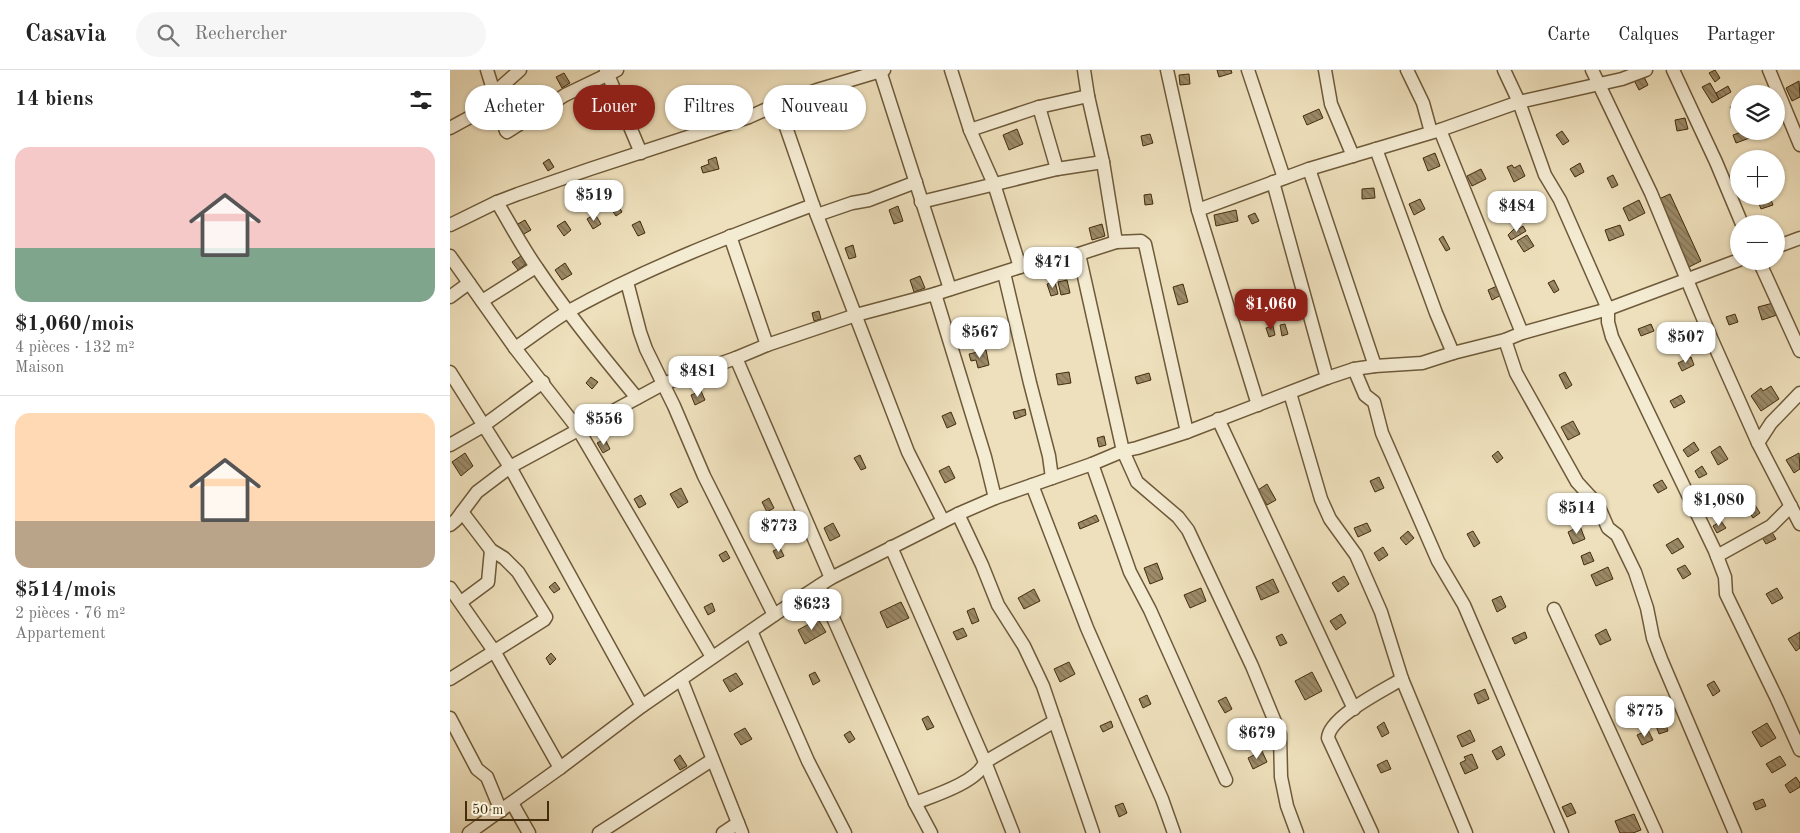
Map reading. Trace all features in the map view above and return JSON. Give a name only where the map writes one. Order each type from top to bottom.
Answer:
[{"type":"street","points":[[487,70],[492,85]]},
{"type":"street","points":[[503,85],[520,70]]},
{"type":"street","points":[[951,70],[970,130],[994,184],[1020,267]]},
{"type":"street","points":[[1084,70],[1103,162],[1116,242]]},
{"type":"street","points":[[1166,70],[1198,210],[1258,405]]},
{"type":"street","points":[[1248,70],[1278,180],[1327,378]]},
{"type":"street","points":[[1325,70],[1331,104],[1353,156]]},
{"type":"street","points":[[1407,70],[1436,131],[1522,333]]},
{"type":"street","points":[[1504,70],[1519,102],[1545,175],[1560,200],[1608,310],[1608,322],[1612,337],[1717,556],[1726,577],[1726,594],[1800,750]]},
{"type":"street","points":[[1592,70],[1651,193],[1712,340],[1758,443],[1800,524]]},
{"type":"street","points":[[1198,210],[1309,169],[1436,131],[1519,102],[1631,77],[1646,70]]},
{"type":"street","points":[[1673,70],[1738,215]]},
{"type":"street","points":[[1769,70],[1800,145]]},
{"type":"street","points":[[563,96],[610,71],[641,153]]},
{"type":"street","points":[[834,85],[882,71],[921,202],[950,288]]},
{"type":"street","points":[[970,130],[1039,107],[1088,96]]},
{"type":"street","points":[[1039,107],[1057,170]]},
{"type":"street","points":[[450,226],[497,202],[763,111]]},
{"type":"street","points":[[450,128],[465,120]]},
{"type":"street","points":[[787,130],[815,210],[908,452],[943,521]]},
{"type":"street","points":[[1376,149],[1436,313],[1453,353]]},
{"type":"street","points":[[921,202],[1057,170],[1103,162]]},
{"type":"street","points":[[1309,169],[1374,366]]},
{"type":"street","points":[[515,348],[568,312],[627,282],[730,236],[815,210],[869,200],[916,182]]},
{"type":"street","points":[[497,202],[536,267],[568,312],[605,360],[638,398]]},
{"type":"street","points":[[730,236],[767,345]]},
{"type":"street","points":[[1785,244],[1800,238]]},
{"type":"street","points":[[450,525],[477,492],[510,467],[663,384],[856,314],[935,294],[1020,267],[1079,254],[1116,242],[1141,240],[1145,244],[1187,432]]},
{"type":"street","points":[[1079,254],[1123,451],[1137,482],[1178,517],[1188,530],[1252,666],[1280,734],[1281,777],[1287,806],[1297,833]]},
{"type":"street","points":[[450,256],[515,348],[578,429],[712,657]]},
{"type":"street","points":[[469,833],[642,706],[818,586],[958,514],[995,498],[1092,464],[1123,451],[1187,432],[1354,369],[1422,363],[1505,340],[1522,333],[1608,310],[1730,263]]},
{"type":"street","points":[[482,301],[536,267]]},
{"type":"street","points":[[1763,270],[1800,351]]},
{"type":"street","points":[[1004,273],[1049,456],[1052,478]]},
{"type":"street","points":[[627,282],[640,332],[704,476],[774,615]]},
{"type":"street","points":[[450,297],[469,283]]},
{"type":"street","points":[[935,294],[985,457],[995,498]]},
{"type":"street","points":[[1505,340],[1516,373],[1577,482],[1598,505],[1608,528],[1617,536],[1635,572],[1647,608],[1653,638],[1661,659],[1735,833]]},
{"type":"street","points":[[736,358],[831,578]]},
{"type":"street","points":[[1354,369],[1365,395],[1374,402],[1382,433],[1438,561],[1464,605],[1562,833]]},
{"type":"street","points":[[450,372],[510,467],[642,706]]},
{"type":"street","points":[[450,445],[483,426],[543,382]]},
{"type":"street","points":[[450,395],[461,388]]},
{"type":"street","points":[[1290,393],[1322,499],[1330,518],[1356,555],[1387,625],[1402,679],[1466,833]]},
{"type":"street","points":[[1758,443],[1771,423],[1800,393]]},
{"type":"street","points":[[1218,419],[1354,709]]},
{"type":"street","points":[[1092,464],[1130,572],[1150,610],[1226,780]]},
{"type":"street","points":[[1032,485],[1087,628],[1162,799],[1174,833]]},
{"type":"street","points":[[1717,556],[1771,526],[1791,506]]},
{"type":"street","points":[[450,679],[533,628],[544,620],[546,615],[518,572],[504,558],[491,550],[462,512]]},
{"type":"street","points":[[958,514],[982,564],[998,605],[1024,646],[1044,686],[1093,833]]},
{"type":"street","points":[[891,547],[985,762],[1013,833]]},
{"type":"street","points":[[491,550],[488,582],[454,595],[494,651],[560,768]]},
{"type":"street","points":[[818,586],[915,803],[931,833]]},
{"type":"street","points":[[1554,609],[1656,833]]},
{"type":"street","points":[[751,631],[808,762],[845,833]]},
{"type":"street","points":[[681,679],[740,828],[723,833]]},
{"type":"street","points":[[1372,833],[1328,738],[1328,733],[1333,726],[1354,709],[1402,679]]},
{"type":"street","points":[[450,718],[477,769],[487,777],[506,807],[529,833]]},
{"type":"street","points":[[915,803],[944,792],[971,777],[981,770],[985,762],[1055,722]]},
{"type":"street","points":[[599,833],[712,760]]},
{"type":"building","points":[[1217,70],[1231,70],[1232,73],[1219,77]]},
{"type":"building","points":[[1715,70],[1720,78],[1715,82],[1709,73]]},
{"type":"building","points":[[564,73],[570,83],[563,87],[556,77]]},
{"type":"building","points":[[1189,74],[1190,84],[1180,85],[1179,75]]},
{"type":"building","points":[[1643,75],[1648,85],[1639,90],[1634,80]]},
{"type":"building","points":[[1799,81],[1800,97],[1792,101],[1786,88]]},
{"type":"building","points":[[1710,83],[1719,99],[1712,103],[1702,87]]},
{"type":"building","points":[[1728,86],[1730,90],[1730,93],[1719,99],[1716,93]]},
{"type":"building","points":[[1319,109],[1323,118],[1307,125],[1303,116]]},
{"type":"building","points":[[1685,118],[1688,129],[1677,131],[1675,120]]},
{"type":"building","points":[[1017,129],[1023,144],[1009,150],[1003,135]]},
{"type":"building","points":[[1562,131],[1569,141],[1563,145],[1556,135]]},
{"type":"building","points":[[1150,134],[1153,143],[1143,146],[1141,136]]},
{"type":"building","points":[[1435,153],[1440,166],[1428,171],[1423,158]]},
{"type":"building","points":[[716,157],[719,169],[703,173],[701,167],[709,164],[708,160]]},
{"type":"building","points":[[549,159],[554,167],[548,171],[543,163]]},
{"type":"building","points":[[1580,163],[1584,172],[1575,177],[1570,169]]},
{"type":"building","points":[[1512,165],[1514,168],[1520,165],[1525,176],[1514,182],[1507,167]]},
{"type":"building","points":[[1481,169],[1486,179],[1472,186],[1467,176]]},
{"type":"building","points":[[1613,175],[1618,185],[1612,188],[1607,178]]},
{"type":"building","points":[[1374,188],[1375,198],[1362,199],[1362,189]]},
{"type":"building","points":[[1151,194],[1153,204],[1145,205],[1144,195]]},
{"type":"building","points":[[1670,194],[1701,261],[1689,267],[1659,199]]},
{"type":"building","points":[[1420,199],[1425,209],[1414,215],[1409,204]]},
{"type":"building","points":[[1639,200],[1645,213],[1629,221],[1623,208]]},
{"type":"building","points":[[618,205],[622,212],[616,216],[611,209]]},
{"type":"building","points":[[1760,205],[1773,205],[1761,209]]},
{"type":"building","points":[[898,206],[903,221],[894,224],[889,210]]},
{"type":"building","points":[[1236,210],[1238,221],[1216,226],[1214,215]]},
{"type":"building","points":[[1255,213],[1259,221],[1252,224],[1248,216]]},
{"type":"building","points":[[595,214],[601,224],[593,229],[587,219]]},
{"type":"building","points":[[525,220],[531,230],[522,235],[516,225]]},
{"type":"building","points":[[565,221],[571,230],[564,236],[557,226]]},
{"type":"building","points":[[640,221],[645,233],[638,236],[632,225]]},
{"type":"building","points":[[1102,224],[1105,236],[1092,240],[1089,228]]},
{"type":"building","points":[[1620,225],[1624,235],[1609,241],[1605,230]]},
{"type":"building","points":[[1517,226],[1519,229],[1523,226],[1526,231],[1511,240],[1508,235]]},
{"type":"building","points":[[1527,235],[1534,246],[1524,252],[1517,241]]},
{"type":"building","points":[[1443,236],[1450,249],[1446,251],[1439,239]]},
{"type":"building","points":[[853,245],[856,257],[849,259],[845,248]]},
{"type":"building","points":[[521,256],[526,264],[518,270],[512,262]]},
{"type":"building","points":[[565,263],[572,274],[562,280],[555,270]]},
{"type":"building","points":[[920,276],[925,288],[914,292],[910,280]]},
{"type":"building","points":[[1067,280],[1070,293],[1061,295],[1058,282]]},
{"type":"building","points":[[1554,280],[1559,290],[1554,293],[1548,283]]},
{"type":"building","points":[[1055,282],[1058,294],[1051,296],[1047,284]]},
{"type":"building","points":[[1183,284],[1188,302],[1178,305],[1173,287]]},
{"type":"building","points":[[1497,286],[1501,295],[1492,300],[1488,290]]},
{"type":"building","points":[[1773,303],[1777,315],[1762,320],[1758,307]]},
{"type":"building","points":[[819,311],[821,319],[814,321],[812,313]]},
{"type":"building","points":[[1735,314],[1738,322],[1729,325],[1726,317]]},
{"type":"building","points":[[1285,324],[1288,334],[1282,336],[1280,325]]},
{"type":"building","points":[[1651,324],[1654,331],[1641,336],[1638,329]]},
{"type":"building","points":[[1273,326],[1275,335],[1269,337],[1266,328]]},
{"type":"building","points":[[986,350],[989,365],[978,368],[976,360],[971,361],[969,354]]},
{"type":"building","points":[[1691,357],[1694,365],[1682,371],[1678,363]]},
{"type":"building","points":[[1069,372],[1071,383],[1058,385],[1056,374]]},
{"type":"building","points":[[1565,372],[1572,385],[1566,389],[1559,375]]},
{"type":"building","points":[[1149,373],[1151,380],[1137,384],[1135,377]]},
{"type":"building","points":[[591,377],[598,382],[592,389],[586,383]]},
{"type":"building","points":[[1771,386],[1779,399],[1761,411],[1751,396],[1761,388],[1763,391]]},
{"type":"building","points":[[701,391],[705,400],[695,405],[691,395]]},
{"type":"building","points":[[1681,395],[1685,402],[1674,408],[1670,401]]},
{"type":"building","points":[[1025,409],[1026,415],[1015,419],[1013,412]]},
{"type":"building","points":[[951,412],[956,424],[947,428],[942,416]]},
{"type":"building","points":[[1573,421],[1580,434],[1568,440],[1561,427]]},
{"type":"building","points":[[1104,436],[1106,445],[1099,447],[1097,438]]},
{"type":"building","points":[[605,439],[610,449],[603,453],[597,443]]},
{"type":"building","points":[[1694,442],[1699,450],[1688,457],[1683,450]]},
{"type":"building","points":[[1720,446],[1728,459],[1718,465],[1711,452]]},
{"type":"building","points":[[1498,451],[1503,458],[1497,463],[1492,456]]},
{"type":"building","points":[[465,453],[473,466],[461,476],[452,462]]},
{"type":"building","points":[[1799,453],[1800,469],[1794,473],[1786,460]]},
{"type":"building","points":[[860,455],[866,468],[861,470],[854,458]]},
{"type":"building","points":[[949,466],[955,478],[945,483],[939,471]]},
{"type":"building","points":[[1702,466],[1707,474],[1699,478],[1695,471]]},
{"type":"building","points":[[1379,477],[1384,488],[1375,492],[1370,481]]},
{"type":"building","points":[[1662,480],[1667,488],[1658,493],[1653,485]]},
{"type":"building","points":[[1267,484],[1276,500],[1267,505],[1258,490]]},
{"type":"building","points":[[681,488],[688,502],[678,508],[670,494]]},
{"type":"building","points":[[641,495],[646,504],[639,508],[634,499]]},
{"type":"building","points":[[769,498],[774,508],[767,512],[762,502]]},
{"type":"building","points":[[1755,505],[1760,513],[1753,518],[1748,510]]},
{"type":"building","points":[[1096,515],[1099,521],[1080,529],[1078,523]]},
{"type":"building","points":[[1721,521],[1726,528],[1717,533],[1713,526]]},
{"type":"building","points":[[797,523],[800,528],[790,532],[788,527]]},
{"type":"building","points":[[833,523],[840,536],[830,541],[824,528]]},
{"type":"building","points":[[1367,523],[1371,531],[1358,537],[1354,528]]},
{"type":"building","points":[[1580,526],[1585,539],[1573,544],[1568,532]]},
{"type":"building","points":[[1770,529],[1776,539],[1766,544],[1760,534]]},
{"type":"building","points":[[1408,531],[1414,538],[1406,545],[1400,538]]},
{"type":"building","points":[[1473,531],[1480,543],[1474,547],[1467,534]]},
{"type":"building","points":[[1678,538],[1684,547],[1672,554],[1666,545]]},
{"type":"building","points":[[1383,547],[1388,555],[1379,561],[1374,553]]},
{"type":"building","points":[[780,548],[784,556],[777,559],[773,551]]},
{"type":"building","points":[[726,551],[730,558],[723,562],[719,555]]},
{"type":"building","points":[[1590,552],[1594,561],[1584,565],[1581,556]]},
{"type":"building","points":[[1157,563],[1163,579],[1150,584],[1144,568]]},
{"type":"building","points":[[1685,565],[1691,574],[1683,579],[1677,569]]},
{"type":"building","points":[[1608,567],[1613,579],[1596,586],[1591,575]]},
{"type":"building","points":[[1344,576],[1349,584],[1338,592],[1332,583]]},
{"type":"building","points":[[1273,579],[1279,592],[1261,600],[1256,587]]},
{"type":"building","points":[[555,582],[560,589],[554,593],[549,587]]},
{"type":"building","points":[[1201,588],[1206,601],[1190,608],[1184,595]]},
{"type":"building","points":[[1777,588],[1783,598],[1772,604],[1766,594]]},
{"type":"building","points":[[1034,589],[1040,601],[1024,609],[1018,598]]},
{"type":"building","points":[[1501,596],[1506,607],[1497,612],[1492,600]]},
{"type":"building","points":[[901,602],[909,618],[887,628],[880,612]]},
{"type":"building","points":[[712,603],[715,611],[708,615],[704,607]]},
{"type":"building","points":[[974,608],[979,621],[972,624],[967,611]]},
{"type":"building","points":[[1341,614],[1346,623],[1336,630],[1330,621]]},
{"type":"building","points":[[818,619],[826,632],[805,644],[798,630]]},
{"type":"building","points":[[963,628],[967,636],[957,640],[953,632]]},
{"type":"building","points":[[1606,629],[1611,640],[1600,645],[1595,635]]},
{"type":"building","points":[[1525,632],[1527,638],[1515,644],[1512,638]]},
{"type":"building","points":[[1800,632],[1800,648],[1796,651],[1788,639]]},
{"type":"building","points":[[1282,634],[1287,643],[1280,646],[1276,637]]},
{"type":"building","points":[[551,653],[556,659],[550,665],[546,658]]},
{"type":"building","points":[[1069,662],[1075,674],[1060,682],[1054,669]]},
{"type":"building","points":[[815,672],[820,681],[813,685],[809,675]]},
{"type":"building","points":[[1312,672],[1322,691],[1305,700],[1295,681]]},
{"type":"building","points":[[736,673],[743,684],[730,692],[723,680]]},
{"type":"building","points":[[1714,681],[1720,691],[1713,696],[1707,685]]},
{"type":"building","points":[[1485,689],[1489,699],[1478,704],[1474,694]]},
{"type":"building","points":[[1147,695],[1151,704],[1143,708],[1139,699]]},
{"type":"building","points":[[1226,697],[1232,709],[1225,713],[1218,701]]},
{"type":"building","points":[[928,716],[934,727],[927,730],[922,719]]},
{"type":"building","points":[[1664,719],[1668,731],[1659,734],[1655,723]]},
{"type":"building","points":[[1111,721],[1113,727],[1103,732],[1100,726]]},
{"type":"building","points":[[1384,722],[1389,733],[1382,737],[1377,727]]},
{"type":"building","points":[[1767,723],[1776,738],[1761,747],[1752,732]]},
{"type":"building","points":[[745,728],[752,739],[741,745],[734,734]]},
{"type":"building","points":[[1470,730],[1475,741],[1462,747],[1457,736]]},
{"type":"building","points":[[1648,730],[1653,740],[1642,745],[1637,735]]},
{"type":"building","points":[[850,731],[855,739],[849,743],[844,735]]},
{"type":"building","points":[[1255,739],[1258,745],[1246,750],[1244,745]]},
{"type":"building","points":[[1501,746],[1505,755],[1497,760],[1492,751]]},
{"type":"building","points":[[1262,751],[1267,762],[1253,769],[1248,758]]},
{"type":"building","points":[[1472,754],[1478,768],[1465,774],[1460,763],[1466,760],[1464,757]]},
{"type":"building","points":[[680,755],[687,766],[680,770],[674,760]]},
{"type":"building","points":[[1780,756],[1786,765],[1772,773],[1766,764]]},
{"type":"building","points":[[1387,760],[1391,769],[1381,773],[1377,765]]},
{"type":"building","points":[[1796,777],[1800,787],[1790,793],[1785,785]]},
{"type":"building","points":[[1763,799],[1766,806],[1756,810],[1753,803]]},
{"type":"building","points":[[1123,803],[1127,813],[1119,817],[1115,806]]},
{"type":"building","points":[[1571,803],[1576,813],[1567,817],[1562,807]]},
{"type":"building","points":[[1634,814],[1641,830],[1633,833],[1620,833],[1615,821]]}]
